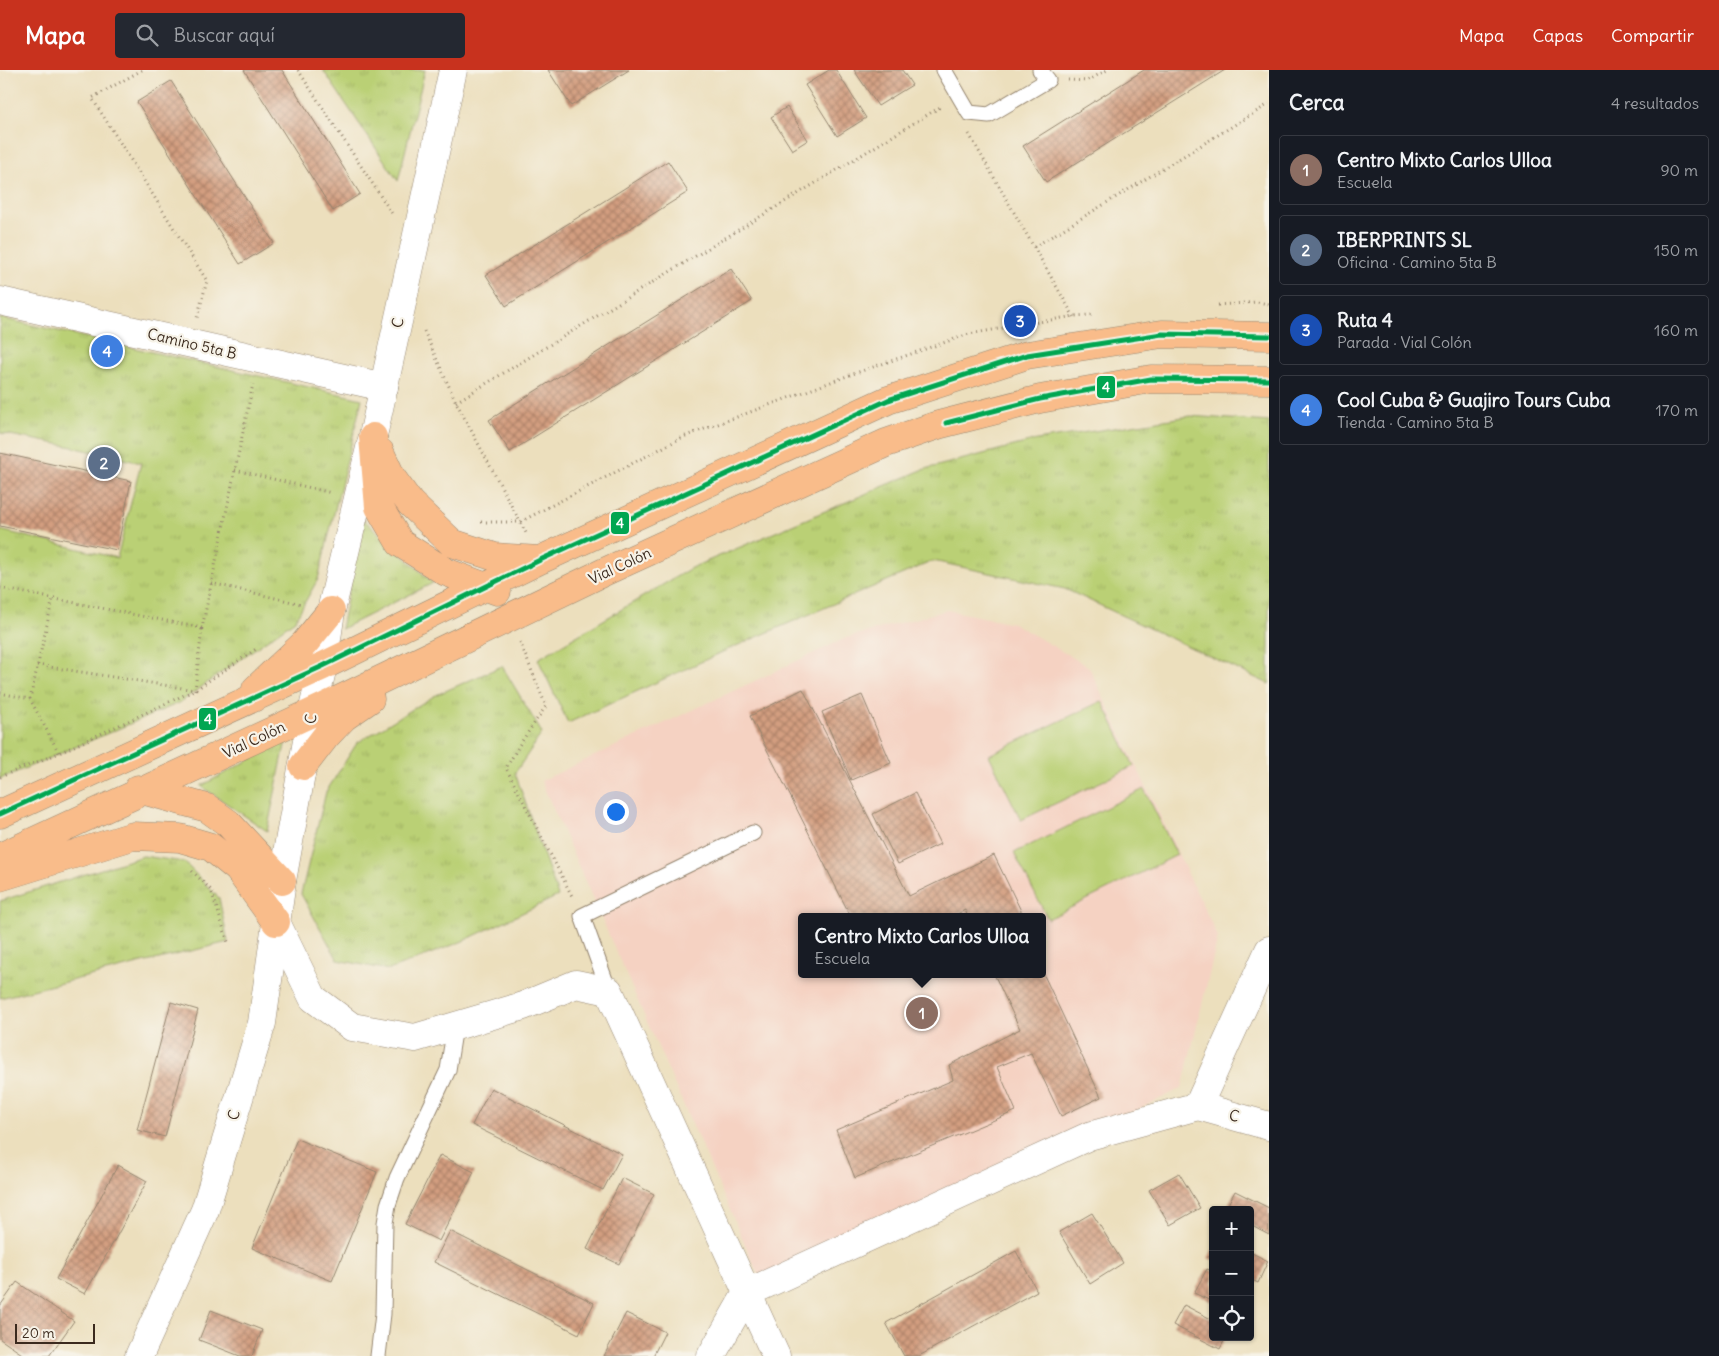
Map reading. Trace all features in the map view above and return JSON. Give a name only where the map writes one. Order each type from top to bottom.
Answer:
[{"type":"main road","points":[[0,814],[323,666],[540,560],[888,400],[1027,355],[1162,334],[1269,336]]},
{"type":"main road","name":"Vial Colón","points":[[0,857],[312,713],[533,607],[886,443],[938,425],[1040,399],[1151,379],[1269,380]]},
{"type":"main road","points":[[373,437],[392,478],[405,497],[452,543],[495,557],[540,560]]},
{"type":"main road","points":[[373,437],[379,507],[400,543],[446,572],[533,607]]},
{"type":"main road","points":[[238,705],[305,643],[330,611]]},
{"type":"main road","points":[[303,766],[326,736],[344,717],[444,650]]},
{"type":"main road","points":[[88,774],[206,808],[228,823],[282,881]]},
{"type":"main road","points":[[0,878],[134,836],[180,838],[211,847],[238,869],[276,922]]},
{"type":"street","name":"C","points":[[139,1356],[205,1210],[262,1023],[282,881],[312,713],[323,666],[330,611],[373,437],[453,70]]},
{"type":"street","name":"Camino 5ta B","points":[[0,301],[384,387]]},
{"type":"street","points":[[276,922],[313,998],[352,1027],[414,1038],[522,1006],[576,984],[609,991],[776,1356]]},
{"type":"street","points":[[711,1356],[747,1293],[1089,1136],[1198,1106],[1269,950]]},
{"type":"street","name":"C","points":[[1198,1106],[1269,1126]]},
{"type":"lane","points":[[944,70],[969,113],[989,115],[1044,75]]},
{"type":"lane","points":[[609,991],[582,916],[753,833]]},
{"type":"lane","points":[[378,1356],[384,1314],[385,1224],[388,1205],[397,1178],[448,1070],[454,1026]]},
{"type":"path","points":[[142,70],[92,98],[207,281],[190,344]]},
{"type":"path","points":[[298,70],[414,247]]},
{"type":"path","points":[[1044,75],[1087,80],[1107,70]]},
{"type":"path","points":[[456,402],[959,95]]},
{"type":"path","points":[[1034,247],[1269,104]]},
{"type":"path","points":[[969,113],[966,130],[1091,346]]},
{"type":"path","points":[[405,288],[456,402],[540,560]]},
{"type":"path","points":[[1208,306],[1256,302],[1269,304]]},
{"type":"path","points":[[478,521],[520,522],[683,438],[828,383],[969,334],[1074,316],[1093,315]]},
{"type":"path","points":[[421,340],[424,331]]},
{"type":"path","points":[[194,690],[202,628],[258,359]]},
{"type":"path","points":[[235,470],[358,499]]},
{"type":"path","points":[[211,583],[330,611]]},
{"type":"path","points":[[0,588],[202,628]]},
{"type":"path","points":[[53,598],[30,699],[59,753]]},
{"type":"path","points":[[519,642],[546,706],[506,768],[582,916]]},
{"type":"path","points":[[0,777],[59,753],[194,690],[258,648]]},
{"type":"path","points":[[37,665],[194,690]]},
{"type":"path","points":[[0,693],[30,699]]},
{"type":"path","points":[[190,869],[211,890],[228,942]]},
{"type":"shaded area","points":[[947,610],[1013,623],[1089,667],[1218,937],[1182,1088],[766,1292],[541,781],[846,638]]},
{"type":"green space","points":[[323,70],[425,70],[398,181]]},
{"type":"green space","points":[[0,318],[362,399],[318,579],[295,620],[179,703],[0,779],[0,530],[117,558],[141,463],[0,433]]},
{"type":"green space","points":[[1190,416],[1269,422],[1269,684],[1065,589],[933,561],[729,649],[568,723],[538,659],[691,568],[922,470],[1037,440]]},
{"type":"green space","points":[[363,519],[433,583],[341,629]]},
{"type":"green space","points":[[502,666],[542,733],[515,773],[558,896],[463,941],[389,970],[338,960],[301,894],[326,792],[357,743],[434,696]]},
{"type":"green space","points":[[1102,701],[1134,766],[1021,820],[989,755]]},
{"type":"green space","points":[[286,740],[267,831],[201,786]]},
{"type":"green space","points":[[1144,789],[1177,855],[1048,919],[1014,853]]},
{"type":"green space","points":[[143,856],[184,862],[219,898],[228,942],[0,998],[0,901]]},
{"type":"building","points":[[244,70],[282,70],[360,194],[333,211]]},
{"type":"building","points":[[548,70],[629,70],[571,106]]},
{"type":"building","points":[[829,70],[836,70],[866,118],[837,136],[805,85]]},
{"type":"building","points":[[854,70],[902,70],[912,85],[878,106]]},
{"type":"building","points":[[1144,70],[1225,70],[1046,182],[1023,146]]},
{"type":"building","points":[[171,81],[274,243],[240,264],[137,102]]},
{"type":"building","points":[[787,107],[808,140],[792,150],[771,117]]},
{"type":"building","points":[[668,161],[688,192],[506,306],[486,275]]},
{"type":"building","points":[[731,269],[752,301],[510,452],[489,420]]},
{"type":"building","points":[[0,453],[131,481],[117,550],[0,526]]},
{"type":"building","points":[[803,689],[909,896],[994,855],[1022,913],[966,913],[965,910],[959,913],[849,913],[750,716]]},
{"type":"building","points":[[862,695],[891,763],[851,780],[822,712]]},
{"type":"building","points":[[915,793],[940,844],[898,864],[873,814]]},
{"type":"building","points":[[996,978],[1045,978],[1101,1097],[1061,1116],[1031,1053],[997,1067],[1016,1111],[855,1178],[836,1130],[953,1080],[949,1065],[1020,1029]]},
{"type":"building","points":[[171,1002],[198,1010],[165,1137],[137,1130]]},
{"type":"building","points":[[491,1088],[622,1154],[603,1190],[472,1125]]},
{"type":"building","points":[[297,1139],[377,1172],[332,1281],[252,1248]]},
{"type":"building","points":[[440,1155],[474,1172],[439,1241],[405,1224]]},
{"type":"building","points":[[118,1165],[147,1181],[85,1294],[56,1279]]},
{"type":"building","points":[[1179,1173],[1200,1208],[1170,1225],[1149,1190]]},
{"type":"building","points":[[622,1178],[654,1194],[619,1264],[587,1249]]},
{"type":"building","points":[[1235,1191],[1269,1208],[1269,1235],[1254,1227],[1254,1206],[1227,1206]]},
{"type":"building","points":[[1092,1213],[1123,1263],[1090,1284],[1059,1232]]},
{"type":"building","points":[[450,1231],[594,1303],[579,1334],[434,1262]]},
{"type":"building","points":[[1016,1251],[1037,1291],[919,1356],[904,1356],[886,1323]]},
{"type":"building","points":[[1254,1254],[1268,1261],[1258,1283],[1254,1281]]},
{"type":"building","points":[[1207,1269],[1209,1270],[1209,1300],[1194,1293]]},
{"type":"building","points":[[17,1282],[74,1321],[49,1356],[25,1356],[0,1339],[0,1306]]},
{"type":"building","points":[[1184,1305],[1209,1318],[1209,1341],[1224,1341],[1220,1349],[1173,1325]]},
{"type":"building","points":[[211,1310],[262,1330],[252,1356],[240,1356],[199,1340]]},
{"type":"building","points":[[626,1313],[665,1332],[653,1356],[604,1356]]},
{"type":"transit line","name":"4","points":[[0,814],[323,666],[540,560],[888,400],[1027,355],[1162,334],[1269,336]]},
{"type":"transit line","name":"4","points":[[946,423],[1040,399],[1151,379],[1269,380]]},
{"type":"place","name":"Ruta 4","points":[[1020,321]]},
{"type":"place","name":"Cool Cuba & Guajiro Tours Cuba","points":[[107,351]]},
{"type":"place","name":"IBERPRINTS SL","points":[[104,463]]},
{"type":"place","name":"Centro Mixto Carlos Ulloa","points":[[922,1013]]}]
